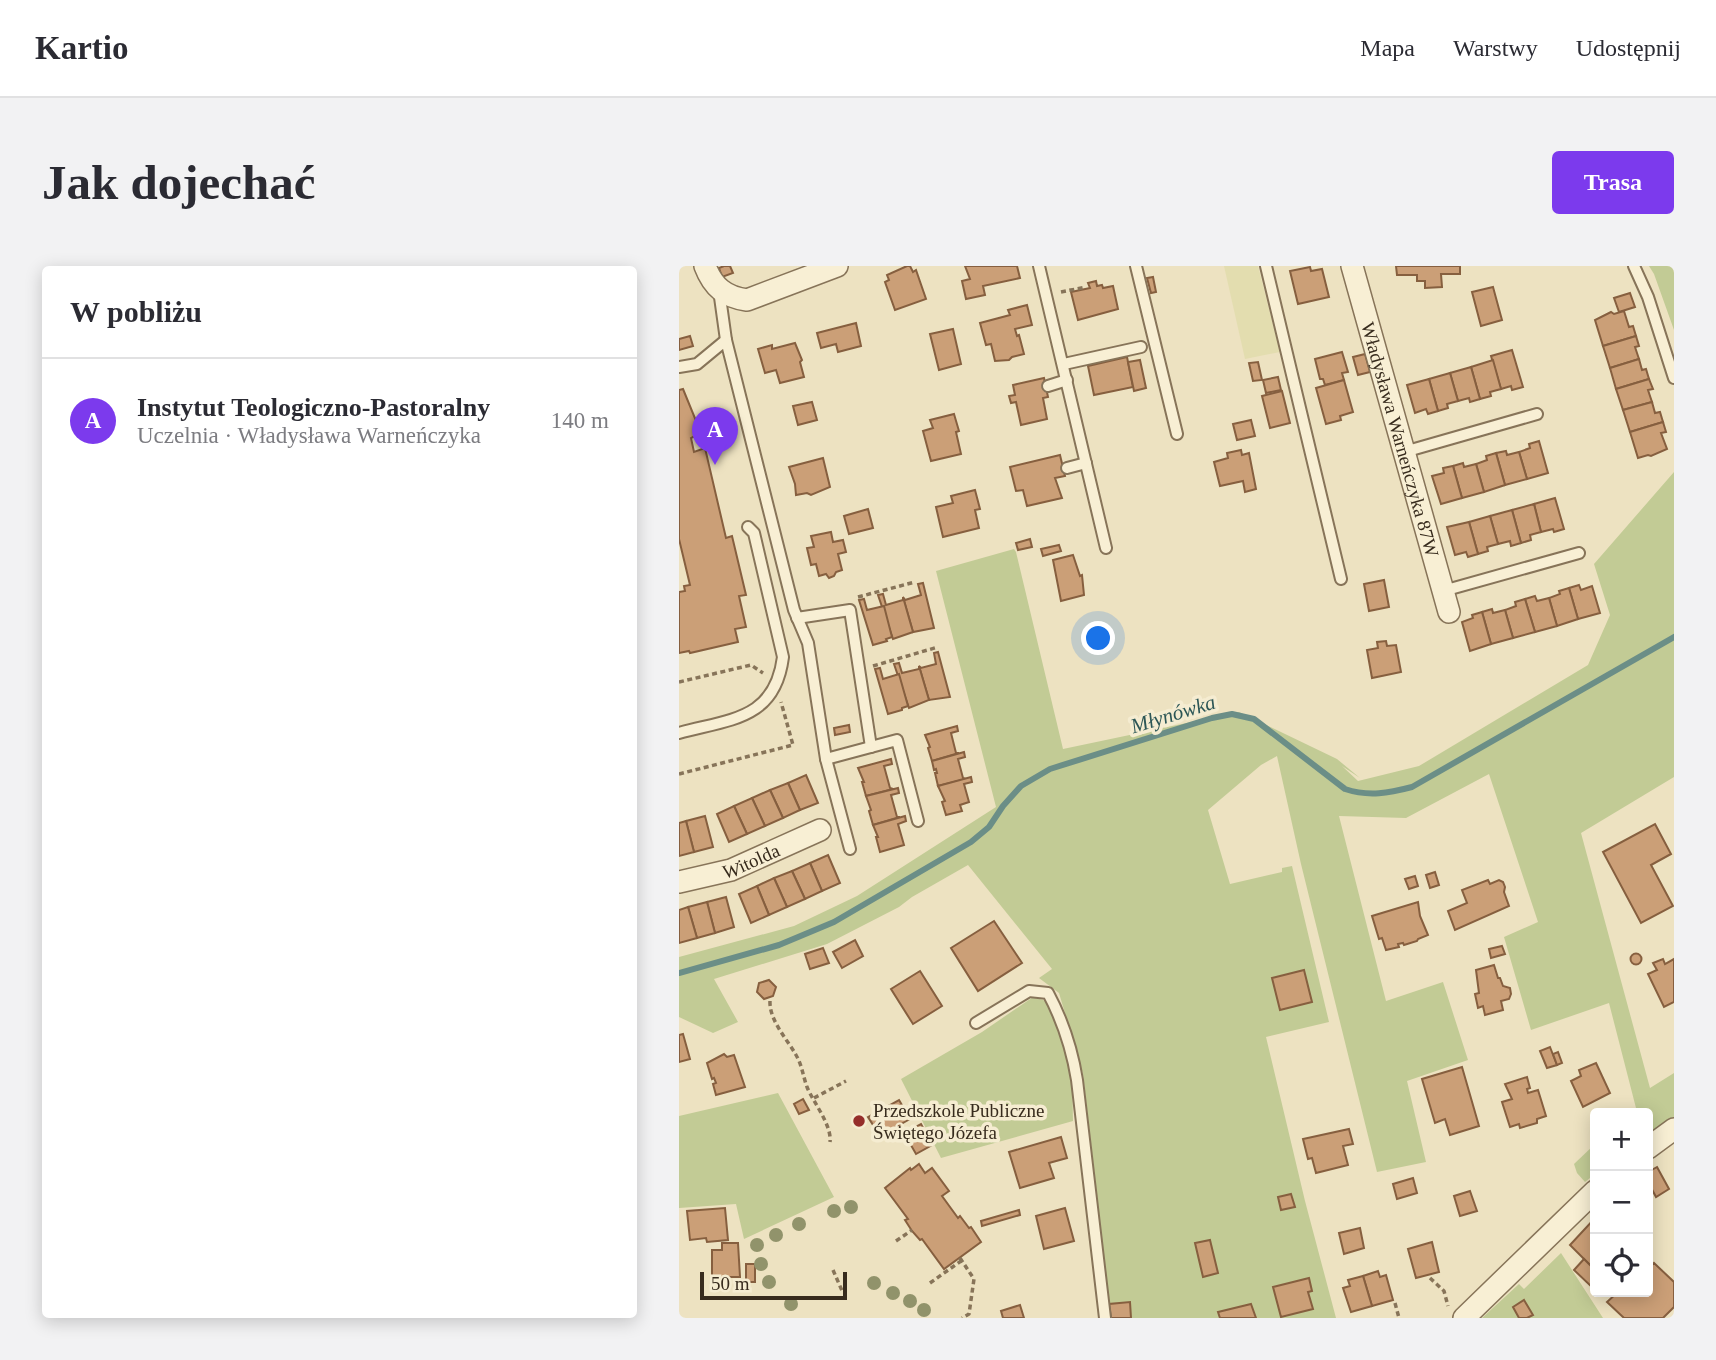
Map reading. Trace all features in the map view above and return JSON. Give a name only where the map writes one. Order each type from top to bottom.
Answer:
[{"type":"street","points":[[705,266],[709,278],[719,290],[731,298],[747,300],[837,266]]},
{"type":"street","name":"Władysława Warneńczyka 87W","points":[[1352,266],[1449,612]]},
{"type":"street","name":"Witolda","points":[[679,882],[731,870],[820,830]]},
{"type":"street","points":[[1653,1145],[1674,1129]]},
{"type":"street","points":[[1457,1316],[1590,1196]]},
{"type":"lane","points":[[1039,266],[1106,548]]},
{"type":"lane","points":[[1136,266],[1177,434]]},
{"type":"lane","points":[[1266,266],[1341,579]]},
{"type":"lane","points":[[1634,266],[1648,297],[1674,377]]},
{"type":"lane","points":[[719,290],[726,340],[797,618],[808,643],[826,759],[850,849]]},
{"type":"lane","points":[[679,367],[697,364],[726,340]]},
{"type":"lane","points":[[1064,364],[1141,347]]},
{"type":"lane","points":[[1048,386],[1067,380]]},
{"type":"lane","points":[[1404,452],[1537,414]]},
{"type":"lane","points":[[1067,468],[1086,463]]},
{"type":"lane","points":[[679,733],[751,714],[764,704],[781,672],[783,657],[754,533],[748,527]]},
{"type":"lane","points":[[1443,591],[1579,553]]},
{"type":"lane","points":[[797,618],[850,610],[871,747]]},
{"type":"lane","points":[[826,759],[897,740],[918,821]]},
{"type":"lane","points":[[976,1023],[1029,990],[1048,993],[1061,1017],[1077,1080],[1105,1318]]},
{"type":"path","points":[[1046,295],[1086,286]]},
{"type":"path","points":[[850,610],[855,598],[915,582]]},
{"type":"path","points":[[859,670],[938,647]]},
{"type":"path","points":[[679,682],[751,665],[776,684],[793,745],[679,774]]},
{"type":"path","points":[[770,1001],[772,1016],[799,1060],[831,1138],[830,1142]]},
{"type":"path","points":[[813,1098],[846,1081]]},
{"type":"path","points":[[896,1241],[912,1230]]},
{"type":"path","points":[[930,1283],[961,1259],[974,1279],[969,1314],[963,1318]]},
{"type":"path","points":[[833,1270],[843,1293]]},
{"type":"path","points":[[1430,1278],[1444,1291],[1457,1316]]},
{"type":"path","points":[[1395,1303],[1399,1318]]},
{"type":"shaded area","points":[[1224,266],[1258,266],[1280,352],[1245,359]]},
{"type":"green space","points":[[1649,266],[1674,266],[1674,330],[1654,274]]},
{"type":"green space","points":[[1674,472],[1674,777],[1581,833],[1650,1088],[1674,1073],[1674,1118],[1653,1133],[1653,1108],[1636,1108],[1609,1003],[1531,1030],[1504,937],[1538,922],[1489,774],[1406,818],[1339,816],[1386,1001],[1443,982],[1468,1060],[1407,1081],[1426,1162],[1377,1172],[1277,756],[1261,765],[1208,810],[1230,884],[1282,872],[1282,868],[1292,866],[1329,1022],[1266,1037],[1336,1318],[1111,1318],[1083,1074],[1059,993],[1039,978],[1052,969],[968,865],[899,907],[827,944],[714,979],[738,1022],[713,1033],[679,1017],[679,957],[794,926],[857,896],[996,807],[936,571],[1014,549],[1063,749],[1239,712],[1337,759],[1360,778],[1342,766],[1358,781],[1419,766],[1588,665],[1610,615],[1594,564]]},
{"type":"green space","points":[[1033,997],[1046,1001],[1065,1043],[1071,1074],[1073,1121],[941,1158],[901,1079],[982,1032]]},
{"type":"green space","points":[[778,1093],[834,1197],[744,1239],[736,1204],[679,1208],[679,1116]]},
{"type":"green space","points":[[1590,1149],[1590,1178],[1585,1182],[1577,1173],[1574,1164]]},
{"type":"green space","points":[[1561,1253],[1603,1318],[1482,1318],[1519,1284],[1524,1289]]},
{"type":"building","points":[[730,266],[733,273],[722,277],[719,268]]},
{"type":"building","points":[[910,266],[913,272],[916,270],[926,299],[895,310],[885,282],[889,280],[887,275]]},
{"type":"building","points":[[965,266],[1017,266],[1020,278],[983,286],[985,295],[966,299],[962,281],[970,279]]},
{"type":"building","points":[[1396,266],[1460,266],[1460,274],[1441,274],[1442,287],[1425,288],[1425,281],[1417,281],[1417,275],[1397,275]]},
{"type":"building","points":[[1310,267],[1311,271],[1322,269],[1329,297],[1298,304],[1290,271]]},
{"type":"building","points":[[1153,277],[1156,292],[1151,293],[1147,278]]},
{"type":"building","points":[[1096,281],[1097,286],[1102,285],[1103,288],[1113,286],[1118,309],[1078,320],[1071,292],[1090,288],[1088,283]]},
{"type":"building","points":[[1493,287],[1502,320],[1481,326],[1472,292]]},
{"type":"building","points":[[1630,293],[1635,307],[1619,312],[1614,298]]},
{"type":"building","points":[[1027,305],[1032,325],[1015,329],[1024,354],[1009,360],[995,361],[991,344],[986,345],[980,323],[1010,315],[1008,310]]},
{"type":"building","points":[[1624,311],[1629,327],[1633,326],[1636,336],[1603,346],[1595,320],[1611,312],[1614,314]]},
{"type":"building","points":[[856,323],[861,346],[838,352],[836,344],[821,348],[817,333]]},
{"type":"building","points":[[953,329],[961,364],[939,370],[930,334]]},
{"type":"building","points":[[690,336],[693,346],[679,350],[679,339]]},
{"type":"building","points":[[1636,336],[1639,346],[1635,347],[1639,359],[1610,368],[1603,346]]},
{"type":"building","points":[[795,343],[802,360],[800,362],[804,377],[780,383],[776,370],[765,373],[758,349],[772,345],[772,349]]},
{"type":"building","points":[[1512,350],[1523,387],[1501,389],[1491,356]]},
{"type":"building","points":[[1342,352],[1348,372],[1342,373],[1344,380],[1325,385],[1323,379],[1320,379],[1315,359]]},
{"type":"building","points":[[1365,354],[1370,372],[1358,375],[1353,357]]},
{"type":"building","points":[[1127,357],[1133,387],[1094,395],[1088,366]]},
{"type":"building","points":[[1639,359],[1642,370],[1646,369],[1649,379],[1616,389],[1610,368]]},
{"type":"building","points":[[1140,360],[1146,388],[1134,391],[1128,362]]},
{"type":"building","points":[[1493,360],[1501,389],[1480,399],[1471,367]]},
{"type":"building","points":[[1258,362],[1262,380],[1253,381],[1249,363]]},
{"type":"building","points":[[1471,367],[1480,399],[1458,401],[1450,373]]},
{"type":"building","points":[[1450,373],[1458,401],[1447,404],[1448,408],[1438,411],[1429,379]]},
{"type":"building","points":[[1278,377],[1281,390],[1266,393],[1263,380]]},
{"type":"building","points":[[1044,378],[1048,397],[1043,398],[1047,419],[1021,425],[1016,402],[1011,403],[1009,396],[1015,395],[1013,385]]},
{"type":"building","points":[[1429,379],[1438,411],[1428,414],[1426,409],[1415,413],[1407,385]]},
{"type":"building","points":[[1649,379],[1653,389],[1648,390],[1652,402],[1623,410],[1616,389]]},
{"type":"building","points":[[1344,380],[1353,412],[1340,416],[1341,420],[1326,424],[1316,388]]},
{"type":"building","points":[[683,389],[701,433],[691,438],[694,452],[705,448],[726,538],[732,536],[746,595],[739,596],[746,627],[735,629],[738,642],[690,653],[679,653],[679,592],[685,591],[684,586],[690,585],[679,539],[679,390]]},
{"type":"building","points":[[1282,391],[1290,423],[1270,428],[1262,396]]},
{"type":"building","points":[[812,402],[817,420],[798,425],[793,406]]},
{"type":"building","points":[[1652,402],[1655,413],[1660,412],[1663,422],[1630,432],[1623,410]]},
{"type":"building","points":[[954,414],[961,454],[931,461],[923,431],[933,428],[930,420]]},
{"type":"building","points":[[1251,420],[1255,436],[1237,440],[1233,424]]},
{"type":"building","points":[[1663,422],[1666,432],[1661,433],[1667,449],[1638,458],[1630,432]]},
{"type":"building","points":[[1539,441],[1548,473],[1527,479],[1519,452],[1530,448],[1529,444]]},
{"type":"building","points":[[1241,450],[1242,455],[1249,453],[1256,489],[1245,492],[1243,481],[1220,486],[1214,462],[1228,458],[1227,453]]},
{"type":"building","points":[[1506,451],[1507,455],[1519,452],[1527,479],[1505,485],[1496,453]]},
{"type":"building","points":[[1496,453],[1505,485],[1484,492],[1476,464],[1487,460],[1486,456]]},
{"type":"building","points":[[1060,455],[1065,476],[1055,478],[1062,498],[1027,506],[1023,490],[1016,491],[1010,467]]},
{"type":"building","points":[[823,458],[830,487],[811,495],[796,495],[789,467]]},
{"type":"building","points":[[1463,463],[1464,467],[1476,464],[1484,492],[1462,498],[1453,466]]},
{"type":"building","points":[[1453,466],[1462,498],[1441,504],[1432,476],[1444,473],[1443,468]]},
{"type":"building","points":[[975,490],[980,509],[975,510],[979,528],[943,537],[936,507],[953,503],[951,496]]},
{"type":"building","points":[[1555,498],[1564,529],[1541,532],[1534,504]]},
{"type":"building","points":[[1534,504],[1541,532],[1530,535],[1531,540],[1521,543],[1512,510]]},
{"type":"building","points":[[868,509],[873,528],[849,534],[844,516]]},
{"type":"building","points":[[1512,510],[1521,543],[1511,546],[1510,541],[1498,544],[1490,516]]},
{"type":"building","points":[[1490,516],[1498,544],[1487,547],[1488,551],[1478,554],[1469,522]]},
{"type":"building","points":[[1469,522],[1478,554],[1468,557],[1466,552],[1455,555],[1447,527]]},
{"type":"building","points":[[831,532],[833,542],[843,540],[846,552],[838,554],[842,570],[829,578],[826,574],[819,576],[816,564],[811,565],[807,548],[814,547],[811,536]]},
{"type":"building","points":[[1030,539],[1032,547],[1018,550],[1016,543]]},
{"type":"building","points":[[1059,545],[1061,551],[1043,556],[1041,549]]},
{"type":"building","points":[[1073,555],[1080,576],[1082,575],[1084,595],[1061,601],[1053,560]]},
{"type":"building","points":[[1384,580],[1389,607],[1369,611],[1364,584]]},
{"type":"building","points":[[923,583],[934,628],[913,632],[903,597],[905,600],[921,595],[918,584]]},
{"type":"building","points":[[1579,585],[1581,590],[1592,586],[1600,613],[1578,619],[1569,588]]},
{"type":"building","points":[[1569,588],[1578,619],[1557,626],[1549,598]]},
{"type":"building","points":[[883,594],[886,605],[903,600],[903,597],[913,632],[893,639],[878,595]]},
{"type":"building","points":[[1535,596],[1537,601],[1549,598],[1557,626],[1535,632],[1525,599]]},
{"type":"building","points":[[864,599],[867,610],[884,606],[892,637],[886,639],[887,641],[873,645],[859,600]]},
{"type":"building","points":[[1525,599],[1535,632],[1513,638],[1505,610],[1516,606],[1515,602]]},
{"type":"building","points":[[1492,609],[1493,613],[1505,610],[1513,638],[1491,644],[1482,612]]},
{"type":"building","points":[[1482,612],[1491,644],[1470,651],[1462,622]]},
{"type":"building","points":[[1386,641],[1387,646],[1396,645],[1401,672],[1372,678],[1367,650],[1378,648],[1377,642]]},
{"type":"building","points":[[938,652],[950,697],[929,700],[919,666],[921,668],[936,664],[934,653]]},
{"type":"building","points":[[899,663],[902,673],[919,669],[919,666],[929,700],[909,708],[894,664]]},
{"type":"building","points":[[880,668],[883,679],[899,674],[908,706],[902,710],[888,714],[875,669]]},
{"type":"building","points":[[849,725],[850,732],[835,735],[834,728]]},
{"type":"building","points":[[957,726],[958,731],[951,733],[956,753],[959,753],[932,761],[925,735]]},
{"type":"building","points":[[964,752],[965,757],[958,759],[963,778],[966,779],[938,786],[932,761]]},
{"type":"building","points":[[891,759],[892,764],[884,766],[890,788],[893,789],[866,796],[858,768]]},
{"type":"building","points":[[806,775],[818,803],[800,810],[788,783]]},
{"type":"building","points":[[971,777],[972,782],[964,784],[969,802],[960,805],[962,811],[946,815],[942,802],[945,801],[938,786]]},
{"type":"building","points":[[788,783],[800,810],[783,818],[770,790]]},
{"type":"building","points":[[898,788],[899,793],[891,795],[897,817],[900,817],[873,825],[866,796]]},
{"type":"building","points":[[770,790],[783,818],[765,826],[752,798]]},
{"type":"building","points":[[752,798],[765,826],[747,834],[734,806]]},
{"type":"building","points":[[734,806],[747,834],[729,842],[717,814]]},
{"type":"building","points":[[705,816],[713,847],[694,852],[686,821]]},
{"type":"building","points":[[905,816],[906,821],[898,824],[904,845],[880,852],[873,825]]},
{"type":"building","points":[[686,821],[694,852],[679,856],[679,823]]},
{"type":"building","points":[[1655,824],[1671,854],[1651,865],[1673,906],[1641,923],[1603,852]]},
{"type":"building","points":[[828,855],[840,883],[822,891],[810,863]]},
{"type":"building","points":[[810,863],[822,891],[805,899],[792,871]]},
{"type":"building","points":[[792,871],[805,899],[787,907],[774,878]]},
{"type":"building","points":[[1435,872],[1439,885],[1430,888],[1426,875]]},
{"type":"building","points":[[1415,876],[1418,886],[1409,889],[1405,879]]},
{"type":"building","points":[[774,878],[787,907],[769,915],[757,886]]},
{"type":"building","points":[[1488,880],[1490,884],[1499,880],[1503,882],[1509,906],[1455,930],[1448,911],[1467,903],[1462,890]]},
{"type":"building","points":[[757,886],[769,915],[751,923],[739,894]]},
{"type":"building","points":[[726,897],[734,927],[715,933],[707,902]]},
{"type":"building","points":[[707,902],[715,933],[697,938],[688,907]]},
{"type":"building","points":[[1418,902],[1420,916],[1428,935],[1386,950],[1382,938],[1379,939],[1372,916]]},
{"type":"building","points":[[688,907],[697,938],[679,943],[679,910]]},
{"type":"building","points":[[994,921],[1022,963],[978,991],[951,948]]},
{"type":"building","points":[[855,940],[863,956],[842,968],[833,952]]},
{"type":"building","points":[[1502,946],[1505,954],[1491,958],[1489,949]]},
{"type":"building","points":[[823,948],[829,963],[810,969],[805,954]]},
{"type":"building","points":[[1636,953],[1642,959],[1636,965],[1630,959]]},
{"type":"building","points":[[1663,959],[1665,964],[1674,959],[1674,1002],[1664,1007],[1648,974],[1657,970],[1653,963]]},
{"type":"building","points":[[1494,965],[1498,978],[1503,986],[1510,988],[1511,994],[1509,999],[1501,1001],[1503,1010],[1485,1015],[1483,1006],[1478,1008],[1475,994],[1479,993],[1476,970]]},
{"type":"building","points":[[1304,970],[1312,1002],[1280,1010],[1272,978]]},
{"type":"building","points":[[920,971],[942,1006],[913,1024],[891,989]]},
{"type":"building","points":[[769,980],[776,987],[773,996],[764,999],[757,992],[759,983]]},
{"type":"building","points":[[683,1034],[690,1059],[679,1062],[679,1035]]},
{"type":"building","points":[[1550,1047],[1557,1065],[1547,1068],[1540,1051]]},
{"type":"building","points":[[1558,1052],[1562,1063],[1557,1065],[1553,1054]]},
{"type":"building","points":[[724,1054],[727,1057],[734,1055],[745,1087],[716,1095],[713,1084],[716,1083],[707,1063]]},
{"type":"building","points":[[1596,1063],[1610,1093],[1583,1107],[1571,1081],[1581,1076],[1579,1070]]},
{"type":"building","points":[[1462,1067],[1479,1126],[1450,1135],[1445,1119],[1435,1123],[1422,1079]]},
{"type":"building","points":[[1527,1077],[1530,1088],[1527,1089],[1528,1093],[1538,1090],[1546,1116],[1537,1119],[1537,1123],[1520,1128],[1519,1124],[1510,1127],[1502,1102],[1512,1099],[1505,1084]]},
{"type":"building","points":[[803,1099],[809,1110],[799,1114],[794,1104]]},
{"type":"building","points":[[899,1100],[910,1119],[880,1136],[868,1117]]},
{"type":"building","points":[[921,1124],[932,1145],[916,1154],[904,1133]]},
{"type":"building","points":[[1349,1129],[1353,1144],[1343,1146],[1348,1165],[1316,1173],[1312,1158],[1308,1159],[1303,1139]]},
{"type":"building","points":[[1061,1137],[1067,1158],[1049,1163],[1054,1178],[1020,1188],[1009,1152]]},
{"type":"building","points":[[919,1164],[925,1173],[932,1168],[949,1191],[942,1196],[981,1242],[944,1269],[922,1239],[912,1231],[905,1220],[908,1219],[885,1188]]},
{"type":"building","points":[[1657,1167],[1669,1189],[1656,1197],[1653,1191],[1653,1169]]},
{"type":"building","points":[[1413,1178],[1417,1193],[1397,1199],[1393,1184]]},
{"type":"building","points":[[1470,1191],[1477,1211],[1460,1216],[1454,1196]]},
{"type":"building","points":[[1291,1194],[1295,1207],[1281,1210],[1278,1197]]},
{"type":"building","points":[[725,1208],[728,1240],[690,1240],[687,1211]]},
{"type":"building","points":[[1065,1208],[1074,1241],[1044,1249],[1036,1216]]},
{"type":"building","points":[[1019,1210],[1020,1215],[982,1226],[981,1221]]},
{"type":"building","points":[[1590,1223],[1590,1265],[1570,1245]]},
{"type":"building","points":[[1360,1228],[1364,1248],[1344,1254],[1339,1233]]},
{"type":"building","points":[[1210,1240],[1218,1273],[1203,1277],[1195,1243]]},
{"type":"building","points":[[1432,1242],[1439,1272],[1416,1278],[1408,1249]]},
{"type":"building","points":[[722,1243],[738,1243],[740,1277],[712,1277],[712,1250],[722,1250]]},
{"type":"building","points":[[1584,1259],[1590,1265],[1590,1285],[1574,1270]]},
{"type":"building","points":[[746,1264],[755,1264],[755,1282],[746,1282]]},
{"type":"building","points":[[1653,1264],[1674,1282],[1674,1307],[1663,1318],[1624,1318],[1607,1302],[1612,1297],[1653,1297]]},
{"type":"building","points":[[1378,1271],[1380,1277],[1386,1275],[1393,1300],[1372,1306],[1363,1276]]},
{"type":"building","points":[[1363,1276],[1372,1306],[1351,1312],[1343,1288],[1350,1286],[1348,1280]]},
{"type":"building","points":[[1309,1278],[1312,1291],[1308,1292],[1313,1309],[1281,1317],[1273,1287]]},
{"type":"building","points":[[1524,1300],[1533,1315],[1519,1318],[1513,1307]]},
{"type":"building","points":[[1130,1302],[1131,1318],[1111,1318],[1109,1304]]},
{"type":"building","points":[[1251,1304],[1256,1318],[1220,1318],[1218,1312]]},
{"type":"building","points":[[1020,1305],[1024,1318],[1003,1318],[1001,1311]]},
{"type":"waterway","name":"Młynówka","points":[[679,973],[779,945],[834,922],[971,842],[989,827],[1021,786],[1050,769],[1232,714],[1254,719],[1345,789],[1371,793],[1395,791],[1412,787],[1674,637]]},
{"type":"place","name":"Instytut Teologiczno-Pastoralny","points":[[715,465]]},
{"type":"place","name":"Przedszkole Publiczne Świętego Józefa","points":[[859,1121]]}]
